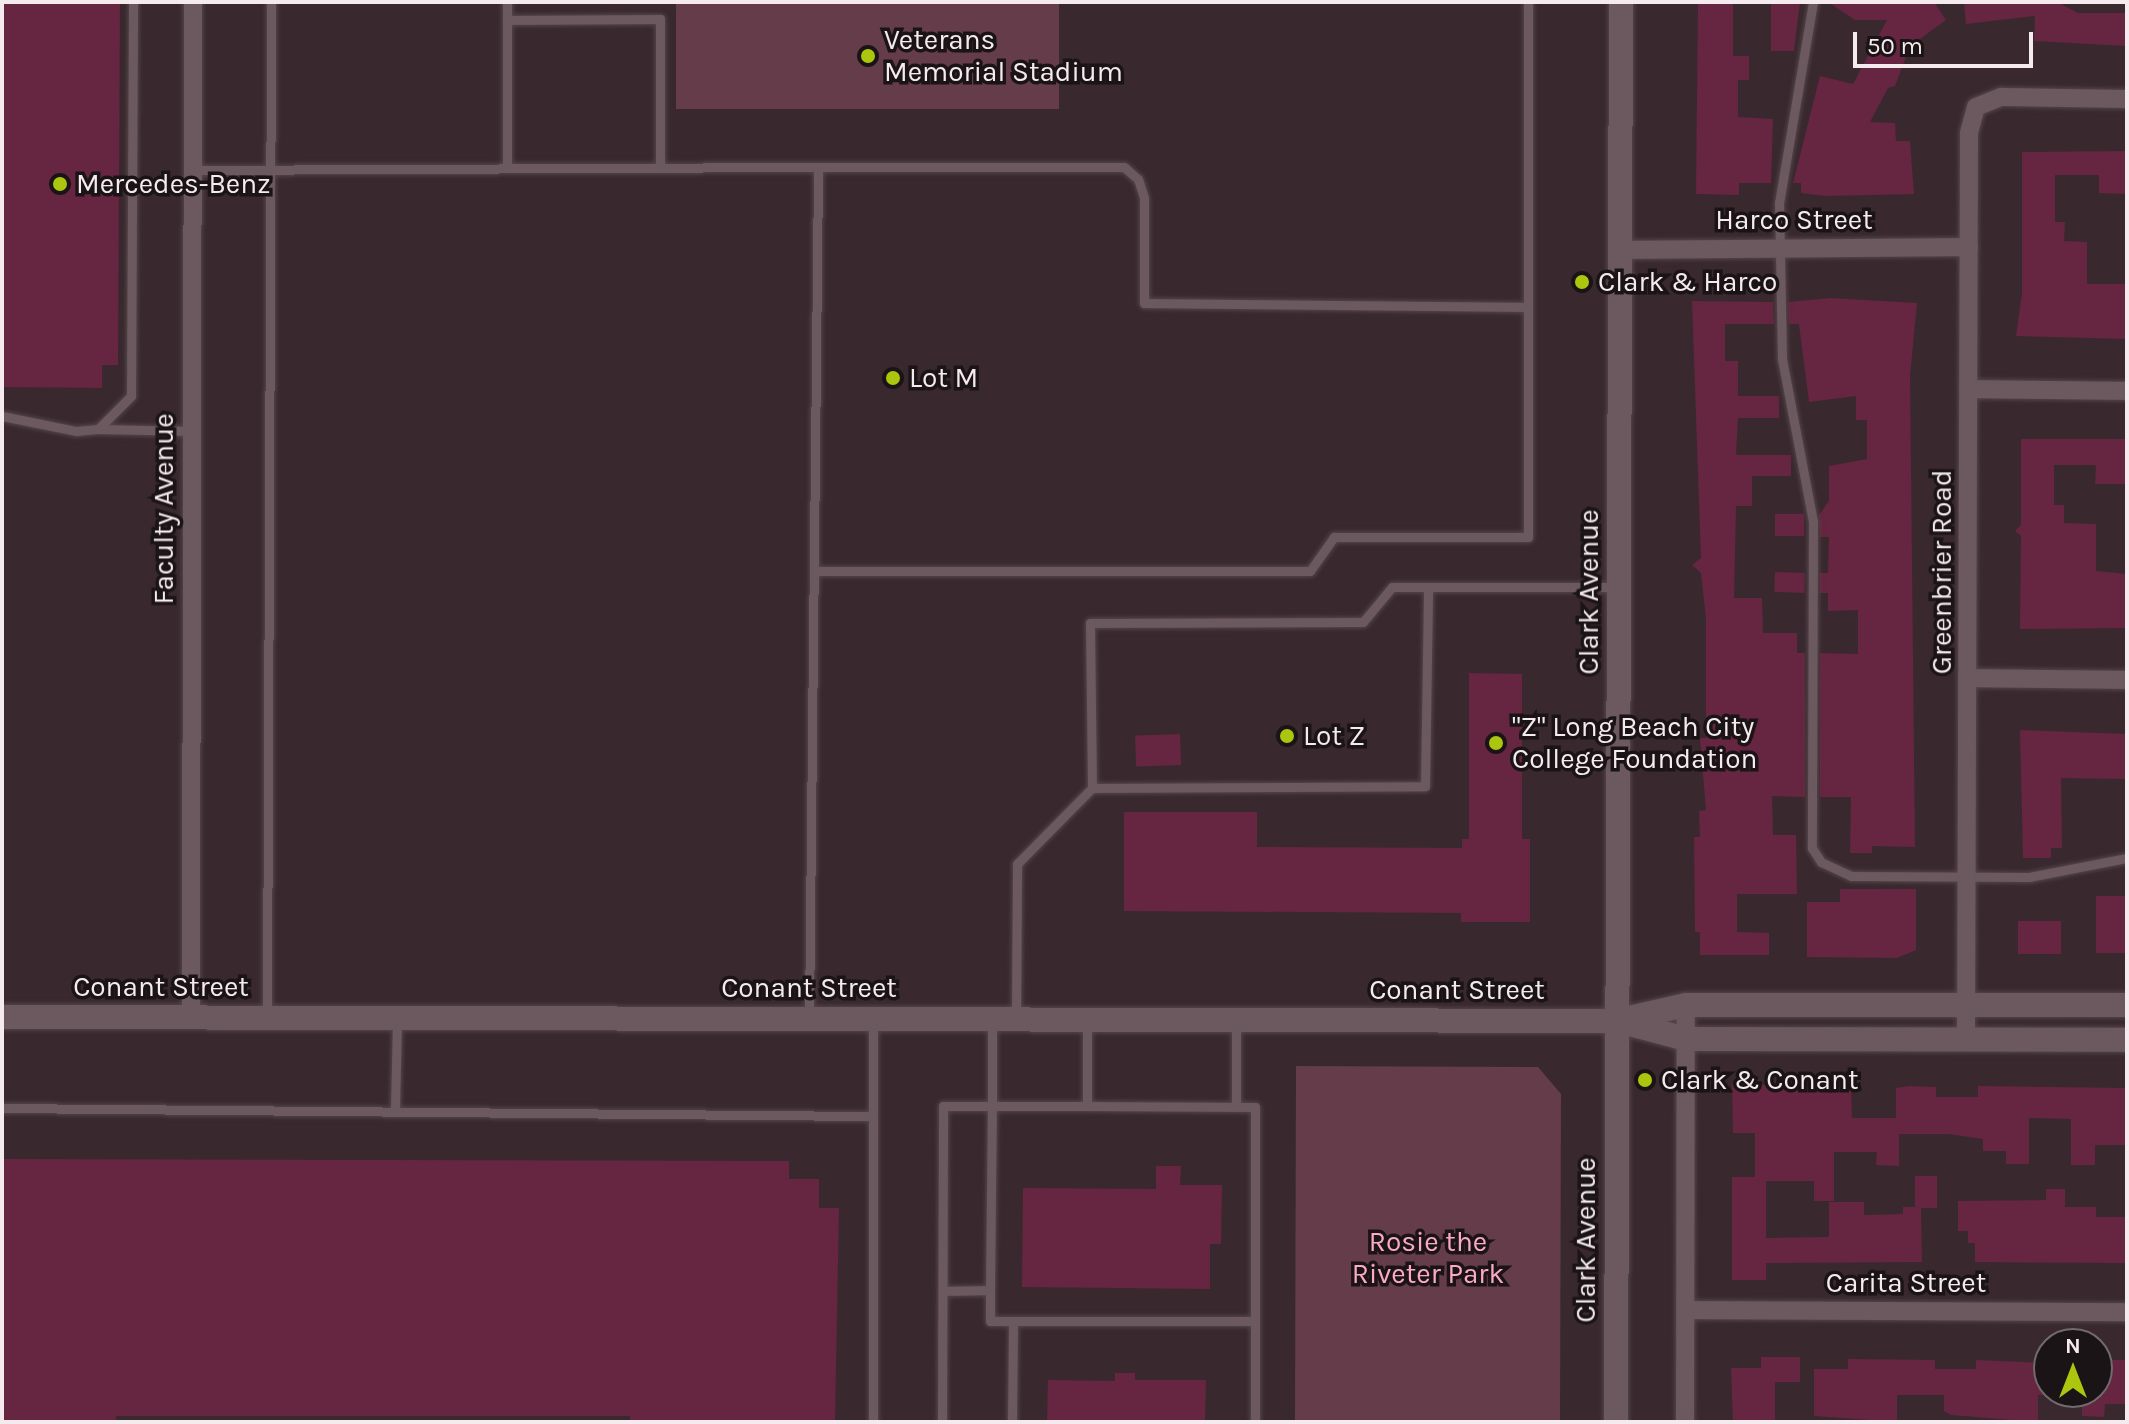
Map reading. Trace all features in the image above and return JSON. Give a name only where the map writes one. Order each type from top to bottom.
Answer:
[{"type":"street","name":"Faculty Avenue","points":[[191,1017],[193,2]]},
{"type":"street","name":"Clark Avenue","points":[[1616,1422],[1621,2]]},
{"type":"street","name":"Greenbrier Road","points":[[1966,1039],[1970,678],[1969,133],[1976,107],[2001,97],[2127,99]]},
{"type":"street","name":"Harco Street","points":[[1620,250],[1969,247]]},
{"type":"street","points":[[1970,389],[2127,391]]},
{"type":"street","points":[[1970,678],[2127,680]]},
{"type":"street","points":[[1685,1422],[1686,1005]]},
{"type":"street","name":"Conant Street","points":[[2,1017],[1616,1021],[1686,1005],[2127,1005]]},
{"type":"street","name":"Conant Street","points":[[1616,1021],[1686,1039],[2127,1040]]},
{"type":"street","name":"Carita Street","points":[[1686,1310],[2127,1312]]},
{"type":"lane","points":[[98,429],[131,396],[133,2]]},
{"type":"lane","points":[[267,1017],[263,922],[271,2]]},
{"type":"lane","points":[[507,2],[507,168]]},
{"type":"lane","points":[[816,571],[1310,571],[1334,537],[1528,537],[1528,2]]},
{"type":"lane","points":[[1813,2],[1813,30],[1784,158],[1781,248],[1782,359],[1813,521],[1812,848],[1838,874],[1967,877],[2062,874],[2127,858]]},
{"type":"lane","points":[[507,20],[660,19],[660,167]]},
{"type":"lane","points":[[809,1018],[818,167]]},
{"type":"lane","points":[[193,170],[1124,167],[1138,179],[1144,198],[1144,303],[1528,307]]},
{"type":"lane","points":[[2,416],[76,431],[192,431]]},
{"type":"lane","points":[[1092,788],[1090,623],[1363,622],[1392,587],[1619,587]]},
{"type":"lane","points":[[1255,1321],[990,1321],[992,1106],[1004,1019],[1017,864],[1092,788],[1425,786],[1428,587]]},
{"type":"lane","points":[[395,1109],[397,1016]]},
{"type":"lane","points":[[873,1017],[873,1422]]},
{"type":"lane","points":[[1087,1019],[1087,1106]]},
{"type":"lane","points":[[1236,1019],[1236,1107]]},
{"type":"lane","points":[[942,1422],[943,1106],[1255,1107],[1255,1422]]},
{"type":"lane","points":[[2,1108],[395,1109],[873,1116]]},
{"type":"lane","points":[[943,1291],[990,1290]]},
{"type":"lane","points":[[1012,1422],[1013,1321]]},
{"type":"green space","name":"Veterans Memorial Stadium","points":[[676,2],[1059,2],[1059,109],[676,109]]},
{"type":"green space","name":"Rosie the Riveter Park","points":[[1296,1066],[1538,1067],[1561,1094],[1560,1422],[1295,1422]]},
{"type":"building","name":"Mercedes-Benz","points":[[2,2],[120,2],[118,365],[102,365],[102,388],[2,387]]},
{"type":"building","points":[[1698,2],[1733,2],[1733,56],[1749,56],[1749,80],[1738,80],[1738,117],[1773,119],[1771,183],[1739,183],[1739,195],[1696,194]]},
{"type":"building","points":[[1771,2],[1800,2],[1794,51],[1771,51]]},
{"type":"building","points":[[1828,2],[1934,2],[1946,20],[1910,46],[1895,86],[1888,88],[1870,122],[1895,123],[1896,141],[1910,141],[1914,194],[1826,196],[1801,193],[1801,183],[1793,183],[1820,76],[1853,84],[1887,20],[1855,20]]},
{"type":"building","points":[[1964,2],[2057,2],[2078,13],[2126,13],[2127,46],[2034,41],[2035,16],[1966,24]]},
{"type":"building","points":[[2127,151],[2127,194],[2099,193],[2099,175],[2055,175],[2055,222],[2065,222],[2064,241],[2087,242],[2087,284],[2127,284],[2127,339],[2016,336],[2022,293],[2022,152]]},
{"type":"building","points":[[1830,298],[1917,303],[1910,376],[1915,847],[1872,846],[1872,853],[1850,853],[1851,797],[1820,797],[1820,653],[1858,654],[1858,610],[1828,611],[1828,593],[1820,593],[1820,573],[1828,573],[1829,537],[1820,537],[1819,515],[1829,501],[1829,466],[1867,459],[1867,420],[1856,420],[1856,396],[1809,402],[1799,324],[1789,324],[1788,302]]},
{"type":"building","points":[[1692,301],[1773,302],[1774,324],[1725,324],[1725,361],[1738,361],[1738,396],[1779,396],[1779,418],[1738,418],[1736,455],[1791,455],[1791,476],[1752,476],[1752,506],[1736,506],[1734,598],[1762,598],[1763,633],[1797,633],[1797,653],[1805,653],[1805,797],[1772,796],[1773,835],[1796,835],[1797,894],[1737,894],[1737,932],[1769,933],[1769,955],[1700,955],[1700,932],[1695,932],[1694,837],[1700,837],[1699,811],[1706,810],[1700,738],[1706,738],[1706,619],[1701,573],[1692,565],[1701,558]]},
{"type":"building","points":[[2021,439],[2127,439],[2127,484],[2095,484],[2096,465],[2054,465],[2054,505],[2064,505],[2064,523],[2096,524],[2096,571],[2127,574],[2127,628],[2020,629],[2021,536],[2015,531],[2021,525]]},
{"type":"building","points":[[1775,514],[1804,514],[1804,536],[1775,536]]},
{"type":"building","points":[[1775,572],[1805,573],[1804,593],[1774,592]]},
{"type":"building","name":"\"Z\" Long Beach City College Foundation","points":[[1469,673],[1522,674],[1522,839],[1530,839],[1530,922],[1461,922],[1461,913],[1124,911],[1124,812],[1257,812],[1257,847],[1462,848],[1462,839],[1469,839]]},
{"type":"building","points":[[2020,730],[2127,734],[2127,779],[2061,778],[2062,848],[2051,848],[2051,858],[2023,858]]},
{"type":"building","points":[[1180,734],[1181,765],[1136,767],[1135,736]]},
{"type":"building","points":[[1840,889],[1916,889],[1916,950],[1897,958],[1807,957],[1807,902],[1840,902]]},
{"type":"building","points":[[2096,896],[2127,896],[2127,953],[2096,953]]},
{"type":"building","points":[[2018,921],[2061,921],[2061,954],[2018,954]]},
{"type":"building","points":[[1732,1084],[1851,1087],[1852,1118],[1896,1118],[1896,1088],[1909,1086],[1936,1087],[1936,1097],[1978,1097],[1978,1086],[2127,1088],[2127,1145],[2095,1145],[2095,1165],[2071,1165],[2071,1119],[2029,1118],[2029,1164],[2006,1164],[2006,1151],[1983,1151],[1983,1139],[1948,1134],[1899,1134],[1899,1166],[1876,1165],[1877,1152],[1834,1152],[1834,1201],[1814,1201],[1814,1181],[1766,1181],[1766,1238],[1829,1237],[1829,1202],[1864,1202],[1864,1215],[1903,1214],[1903,1207],[1915,1207],[1915,1176],[1937,1176],[1937,1208],[1921,1208],[1922,1262],[1766,1263],[1766,1280],[1732,1280],[1732,1177],[1755,1177],[1755,1133],[1733,1133]]},
{"type":"building","points":[[2,1159],[789,1161],[789,1179],[819,1179],[819,1208],[839,1208],[835,1422],[630,1422],[630,1416],[116,1416],[116,1422],[2,1422]]},
{"type":"building","points":[[1156,1166],[1181,1166],[1180,1185],[1222,1185],[1221,1244],[1210,1244],[1210,1289],[1022,1287],[1023,1188],[1156,1189]]},
{"type":"building","points":[[2046,1189],[2065,1189],[2065,1207],[2096,1207],[2096,1217],[2126,1217],[2125,1263],[1975,1262],[1975,1243],[1968,1243],[1968,1231],[1958,1231],[1958,1201],[2046,1200]]},
{"type":"building","points":[[1761,1357],[1800,1357],[1800,1382],[1775,1382],[1775,1422],[1733,1422],[1731,1368],[1761,1368]]},
{"type":"building","points":[[1848,1359],[1935,1360],[1935,1369],[1976,1369],[1976,1360],[2033,1362],[2033,1408],[2038,1408],[2038,1422],[1951,1415],[1944,1411],[1944,1395],[1897,1395],[1897,1422],[1814,1416],[1814,1369],[1848,1369]]},
{"type":"building","points":[[2113,1360],[2127,1360],[2127,1404],[2113,1404]]},
{"type":"building","points":[[1115,1373],[1135,1373],[1135,1380],[1206,1380],[1205,1422],[1047,1422],[1048,1380],[1115,1381]]},
{"type":"building","points":[[2082,1408],[2105,1408],[2104,1417],[2082,1416]]},
{"type":"place","name":"Veterans Memorial Stadium","points":[[868,56]]},
{"type":"place","name":"Mercedes-Benz","points":[[60,184]]},
{"type":"place","name":"Clark & Harco","points":[[1582,282]]},
{"type":"place","name":"Lot M","points":[[893,378]]},
{"type":"place","name":"Lot Z","points":[[1287,736]]},
{"type":"place","name":"\"Z\" Long Beach City College Foundation","points":[[1496,743]]},
{"type":"place","name":"Clark & Conant","points":[[1645,1080]]}]
